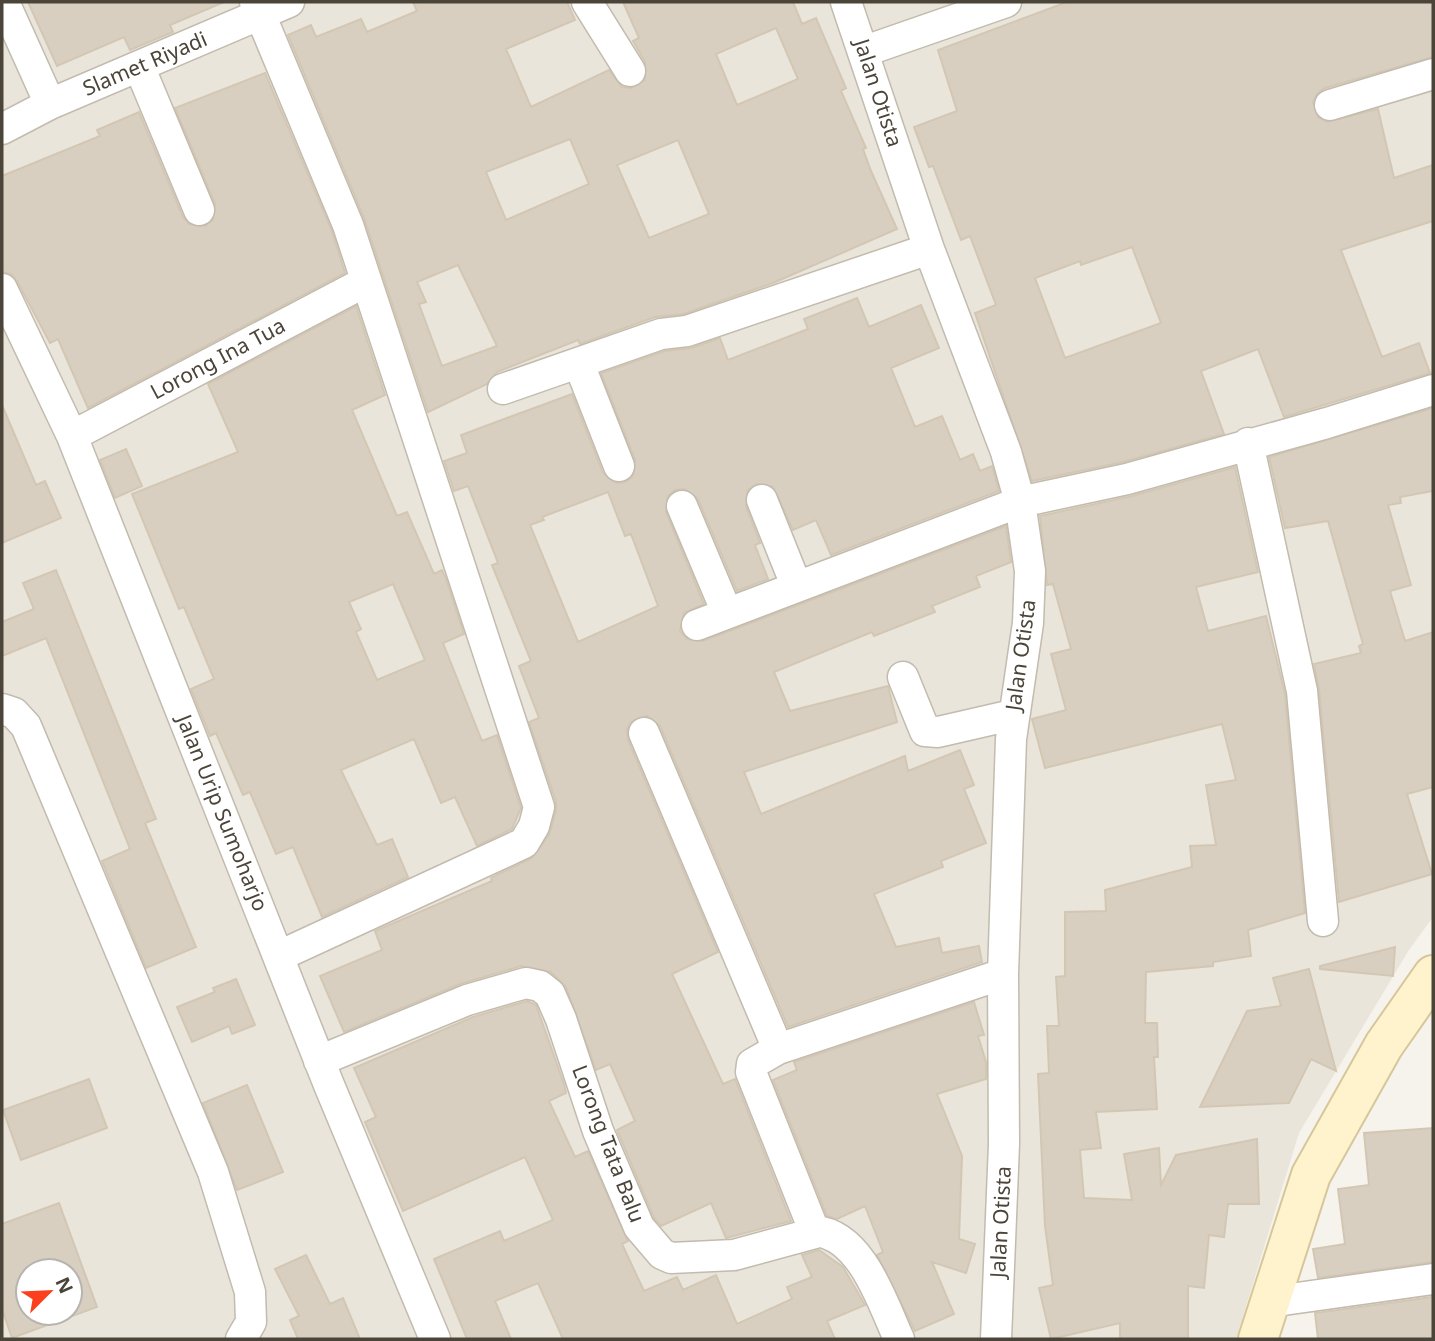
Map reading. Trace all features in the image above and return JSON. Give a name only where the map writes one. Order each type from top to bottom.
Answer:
[{"type":"street","points":[[4,2],[50,104]]},
{"type":"street","name":"Slamet Riyadi","points":[[2,129],[258,8],[289,2]]},
{"type":"street","points":[[587,2],[630,71]]},
{"type":"street","name":"Jalan Otista","points":[[846,2],[865,51],[929,249],[1006,452],[1020,502],[1030,571],[1029,610],[1012,715],[1003,974],[1004,1144],[989,1336]]},
{"type":"street","points":[[865,51],[1006,2]]},
{"type":"street","points":[[258,8],[341,206],[538,807],[534,826],[524,843],[279,956]]},
{"type":"street","points":[[139,66],[199,210]]},
{"type":"street","points":[[1330,105],[1433,74]]},
{"type":"street","points":[[503,389],[661,334],[687,331],[929,249]]},
{"type":"street","name":"Lorong Ina Tua","points":[[72,436],[365,282]]},
{"type":"street","name":"Jalan Urip Sumoharjo","points":[[2,289],[72,436],[319,1061],[435,1339]]},
{"type":"street","points":[[579,364],[619,467]]},
{"type":"street","points":[[697,625],[796,585],[1020,502],[1079,492],[1327,423],[1433,390]]},
{"type":"street","points":[[1248,443],[1302,691],[1323,921]]},
{"type":"street","points":[[762,500],[796,585]]},
{"type":"street","points":[[682,506],[727,612]]},
{"type":"street","points":[[903,677],[925,731],[938,732],[1012,715]]},
{"type":"street","points":[[2,709],[14,713],[26,726],[212,1172],[250,1292],[251,1322],[241,1339]]},
{"type":"street","points":[[644,733],[778,1049]]},
{"type":"street","points":[[899,1339],[878,1295],[851,1250],[835,1234],[816,1231],[751,1072],[752,1065],[778,1049],[1003,974]]},
{"type":"street","points":[[1258,1339],[1317,1162],[1384,1045],[1433,975]]},
{"type":"street","name":"Lorong Tata Balu","points":[[319,1061],[467,1000],[526,984],[540,986],[550,995],[561,1019],[598,1131],[639,1227],[662,1254],[671,1258],[734,1255],[811,1237],[816,1231]]},
{"type":"street","points":[[1269,1302],[1433,1279]]},
{"type":"shaded area","points":[[2,2],[1433,2],[1433,917],[1409,950],[1299,1133],[1236,1339],[2,1339]]},
{"type":"building","points":[[28,2],[224,2],[170,25],[173,32],[130,50],[124,37],[57,66]]},
{"type":"building","points":[[413,2],[567,2],[575,20],[506,49],[531,107],[609,70],[622,87],[631,88],[645,80],[645,62],[633,41],[639,38],[623,2],[793,2],[802,24],[816,18],[846,88],[841,91],[866,148],[863,149],[871,171],[897,229],[773,283],[683,314],[655,317],[580,344],[578,340],[497,372],[487,384],[428,412],[364,218],[288,35],[311,25],[316,37],[361,19],[367,32],[417,11]],"holes":[[[776,28],[798,79],[737,105],[716,54]],[[570,139],[589,184],[506,220],[486,172]],[[678,140],[709,214],[649,238],[617,165]],[[458,265],[497,346],[442,366],[419,304],[426,302],[417,282]]]},
{"type":"building","points":[[1067,2],[1433,2],[1433,57],[1325,88],[1317,94],[1313,102],[1318,117],[1327,122],[1378,109],[1394,178],[1433,165],[1433,221],[1341,250],[1382,357],[1419,343],[1430,373],[1284,417],[1258,349],[1201,371],[1224,434],[1123,462],[1032,481],[975,313],[996,305],[970,236],[961,240],[933,166],[929,167],[914,127],[957,111],[938,50]],"holes":[[[1132,247],[1161,323],[1065,358],[1035,278],[1080,261],[1081,265]]]},
{"type":"building","points":[[265,73],[332,231],[345,273],[88,408],[58,339],[50,343],[17,281],[11,274],[2,272],[2,176],[100,136],[97,130],[139,112],[183,217],[189,224],[205,226],[213,220],[215,204],[175,108]]},
{"type":"building","points":[[857,298],[869,327],[921,305],[939,348],[891,368],[915,427],[942,416],[960,460],[973,454],[980,471],[992,466],[999,491],[831,555],[816,520],[793,530],[773,487],[756,484],[748,490],[746,506],[760,543],[755,545],[768,579],[737,591],[698,499],[685,489],[675,490],[668,496],[666,512],[704,604],[684,613],[680,631],[687,639],[703,641],[1006,526],[1011,562],[976,576],[980,587],[932,606],[935,612],[874,636],[872,632],[774,672],[790,711],[888,686],[897,722],[744,772],[761,814],[905,756],[908,771],[960,750],[974,785],[964,789],[986,843],[941,861],[943,867],[874,894],[896,947],[939,938],[942,953],[979,946],[982,962],[788,1027],[660,726],[647,716],[631,722],[627,730],[628,740],[718,952],[672,974],[723,1084],[735,1079],[791,1221],[726,1238],[711,1203],[661,1226],[654,1218],[617,1130],[635,1121],[610,1064],[596,1070],[566,987],[551,972],[521,966],[460,984],[344,1032],[320,976],[382,950],[375,931],[492,881],[491,878],[532,858],[549,835],[556,811],[556,802],[529,722],[539,718],[519,666],[531,661],[492,565],[498,563],[468,486],[454,491],[444,461],[467,453],[461,435],[572,394],[603,473],[616,483],[625,482],[633,476],[635,460],[601,373],[665,351],[692,348],[720,338],[728,360],[808,329],[804,319]],"holes":[[[608,492],[625,536],[631,534],[658,606],[578,642],[530,525],[544,520],[542,517]]]},
{"type":"building","points":[[356,306],[385,395],[352,410],[397,516],[407,512],[434,574],[442,570],[446,579],[464,634],[443,643],[482,741],[497,735],[521,808],[512,829],[477,846],[455,797],[441,803],[414,739],[341,770],[377,845],[392,839],[408,877],[322,917],[293,847],[276,854],[250,792],[243,795],[216,733],[210,736],[191,689],[214,679],[184,607],[179,609],[132,494],[238,452],[208,384]],"holes":[[[393,584],[425,660],[377,680],[356,632],[361,629],[349,602]]]},
{"type":"building","points":[[2,405],[36,485],[45,481],[61,518],[2,543]]},
{"type":"building","points":[[1433,408],[1433,491],[1400,497],[1401,503],[1388,505],[1411,585],[1390,591],[1405,641],[1433,632],[1433,787],[1407,794],[1432,874],[1339,902],[1319,689],[1314,664],[1361,653],[1359,646],[1363,644],[1328,521],[1285,528],[1269,457]]},
{"type":"building","points":[[126,449],[142,486],[115,498],[100,460]]},
{"type":"building","points":[[1235,467],[1258,572],[1196,587],[1208,631],[1266,616],[1285,694],[1305,913],[1248,930],[1251,956],[1213,962],[1213,966],[1146,972],[1145,1023],[1157,1023],[1158,1057],[1154,1057],[1157,1109],[1096,1112],[1101,1148],[1080,1150],[1084,1198],[1132,1200],[1124,1154],[1159,1148],[1161,1185],[1176,1155],[1257,1139],[1259,1204],[1228,1204],[1224,1237],[1209,1235],[1204,1288],[1188,1286],[1188,1338],[1120,1339],[1120,1323],[1051,1339],[1039,1288],[1053,1285],[1045,1226],[1038,1074],[1049,1073],[1047,1026],[1059,1026],[1056,977],[1065,976],[1065,912],[1106,911],[1105,890],[1192,867],[1190,846],[1216,845],[1206,785],[1236,780],[1222,724],[1045,768],[1032,719],[1066,710],[1051,654],[1071,649],[1053,584],[1047,585],[1040,516],[1132,496]]},
{"type":"building","points":[[56,570],[156,819],[145,823],[196,947],[146,968],[102,861],[130,849],[46,638],[2,656],[2,622],[34,609],[23,583]]},
{"type":"building","points":[[1395,947],[1393,976],[1320,969],[1320,966]]},
{"type":"building","points":[[1309,969],[1336,1071],[1311,1059],[1289,1103],[1200,1107],[1247,1011],[1281,1006],[1273,978]]},
{"type":"building","points":[[236,979],[255,1025],[232,1034],[229,1026],[192,1042],[177,1007],[215,992],[213,988]]},
{"type":"building","points":[[527,1001],[536,1005],[566,1093],[549,1101],[575,1157],[588,1151],[628,1241],[622,1244],[644,1291],[677,1277],[683,1290],[716,1275],[737,1324],[792,1299],[787,1287],[812,1277],[802,1255],[819,1250],[843,1267],[865,1305],[827,1321],[835,1339],[563,1339],[538,1283],[495,1301],[511,1339],[467,1339],[434,1259],[500,1231],[504,1241],[553,1220],[525,1157],[403,1211],[365,1122],[376,1117],[354,1068],[473,1017]]},
{"type":"building","points":[[974,1002],[984,1035],[978,1036],[986,1062],[986,1079],[937,1094],[962,1156],[959,1239],[975,1244],[966,1273],[932,1262],[954,1314],[915,1331],[877,1255],[883,1252],[865,1206],[837,1219],[827,1216],[773,1080],[797,1070],[794,1062]]},
{"type":"building","points":[[89,1079],[107,1128],[21,1160],[3,1110]]},
{"type":"building","points":[[247,1085],[283,1172],[237,1190],[203,1103]]},
{"type":"building","points":[[1433,1128],[1433,1262],[1318,1278],[1313,1249],[1345,1244],[1338,1189],[1369,1185],[1364,1133]]},
{"type":"building","points":[[59,1203],[79,1257],[14,1257],[14,1327],[42,1327],[12,1338],[2,1309],[2,1224]]},
{"type":"building","points":[[306,1255],[330,1304],[343,1298],[360,1339],[298,1339],[290,1320],[299,1316],[275,1269]]},
{"type":"building","points":[[84,1271],[97,1307],[84,1312]]},
{"type":"building","points":[[1433,1297],[1433,1339],[1318,1339],[1315,1313]]}]
